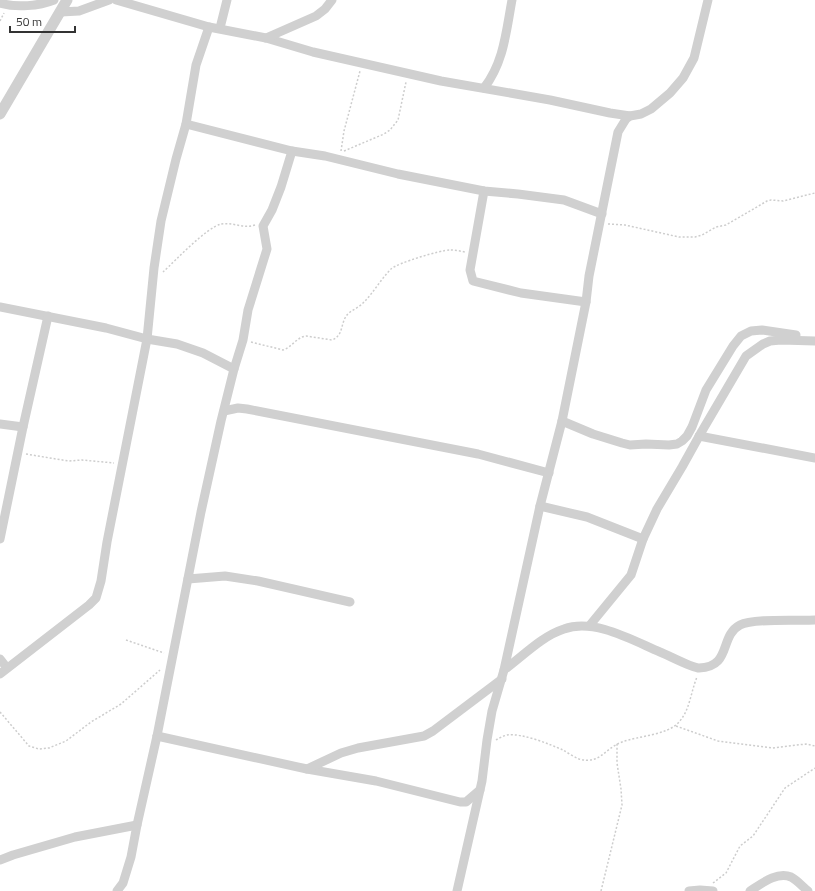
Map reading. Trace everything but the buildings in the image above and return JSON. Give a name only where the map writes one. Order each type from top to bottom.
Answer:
[{"type":"street","points":[[0,3],[9,5],[38,5],[54,0]]},
{"type":"street","points":[[0,114],[67,0]]},
{"type":"street","points":[[61,12],[79,11],[108,0]]},
{"type":"street","points":[[116,0],[209,27],[266,38],[312,52],[441,81],[550,100],[610,114],[630,116],[641,114],[651,109],[670,93],[683,78],[694,58],[708,0]]},
{"type":"street","points":[[220,28],[227,0]]},
{"type":"street","points":[[266,38],[316,16],[326,9],[332,0]]},
{"type":"street","points":[[484,88],[491,79],[502,56],[512,0]]},
{"type":"street","points":[[0,659],[3,671],[68,622],[96,598],[101,581],[107,542],[147,339],[153,282],[162,221],[176,159],[186,124],[196,65],[209,27]]},
{"type":"street","points":[[457,891],[480,790],[492,711],[503,674],[540,506],[562,421],[586,302],[589,276],[618,132],[617,123],[610,114]]},
{"type":"street","points":[[618,132],[626,119],[630,116]]},
{"type":"street","points":[[186,124],[292,151],[325,156],[398,174],[484,191],[564,200],[601,218]]},
{"type":"street","points":[[117,891],[123,883],[127,872],[157,736],[188,579],[224,411],[243,340],[248,310],[266,249],[263,228],[282,187],[292,151]]},
{"type":"street","points":[[484,191],[470,270],[473,281],[538,296],[586,302]]},
{"type":"street","points":[[0,307],[106,328],[147,339],[176,344],[203,353],[234,369]]},
{"type":"street","points":[[0,539],[48,316]]},
{"type":"street","points":[[562,421],[593,434],[630,445],[677,444],[687,436],[706,390],[733,346],[741,336],[751,331],[762,330],[815,339]]},
{"type":"street","points":[[590,625],[631,575],[643,539],[657,509],[746,356],[770,341],[815,339]]},
{"type":"street","points":[[228,394],[238,408]]},
{"type":"street","points":[[224,411],[238,408],[478,454],[549,473]]},
{"type":"street","points":[[0,424],[23,427]]},
{"type":"street","points":[[699,436],[815,458]]},
{"type":"street","points":[[540,506],[587,517],[643,539]]},
{"type":"street","points":[[188,579],[224,576],[258,581],[350,602]]},
{"type":"street","points":[[307,769],[341,753],[358,748],[424,736],[433,731],[546,638],[565,628],[590,625],[619,634],[697,668],[701,668],[713,665],[722,657],[730,636],[739,625],[750,621],[815,620]]},
{"type":"street","points":[[157,736],[307,769],[376,781],[460,802],[466,802],[480,790]]},
{"type":"street","points":[[0,860],[75,837],[137,825]]},
{"type":"street","points":[[750,891],[778,876],[792,878],[808,891]]},
{"type":"street","points":[[689,891],[708,890]]},
{"type":"path","points":[[362,63],[344,131],[341,152],[384,134],[396,124],[409,73]]},
{"type":"path","points":[[601,218],[679,237],[695,237],[702,235],[716,227],[726,225],[767,201],[789,200],[815,192]]},
{"type":"path","points":[[153,282],[200,237],[217,226],[228,224],[248,227],[255,225],[268,216]]},
{"type":"path","points":[[243,340],[283,350],[287,349],[302,337],[306,336],[332,340],[341,333],[347,315],[364,302],[394,267],[401,263],[438,252],[449,250],[473,252]]},
{"type":"path","points":[[18,453],[56,459],[91,460],[122,465]]},
{"type":"path","points":[[126,640],[173,656]]},
{"type":"path","points":[[0,712],[29,746],[39,750],[49,748],[66,741],[91,722],[121,704],[162,668]]},
{"type":"path","points":[[486,749],[495,740],[506,736],[518,735],[551,745],[579,759],[591,761],[597,759],[617,744],[624,741],[654,735],[676,726],[683,717],[694,683],[701,668]]},
{"type":"path","points":[[676,726],[706,738],[718,741],[772,748],[806,744],[815,746]]},
{"type":"path","points":[[602,891],[622,805],[617,763],[617,744]]},
{"type":"path","points":[[708,890],[726,873],[740,846],[753,836],[785,788],[815,768]]}]
